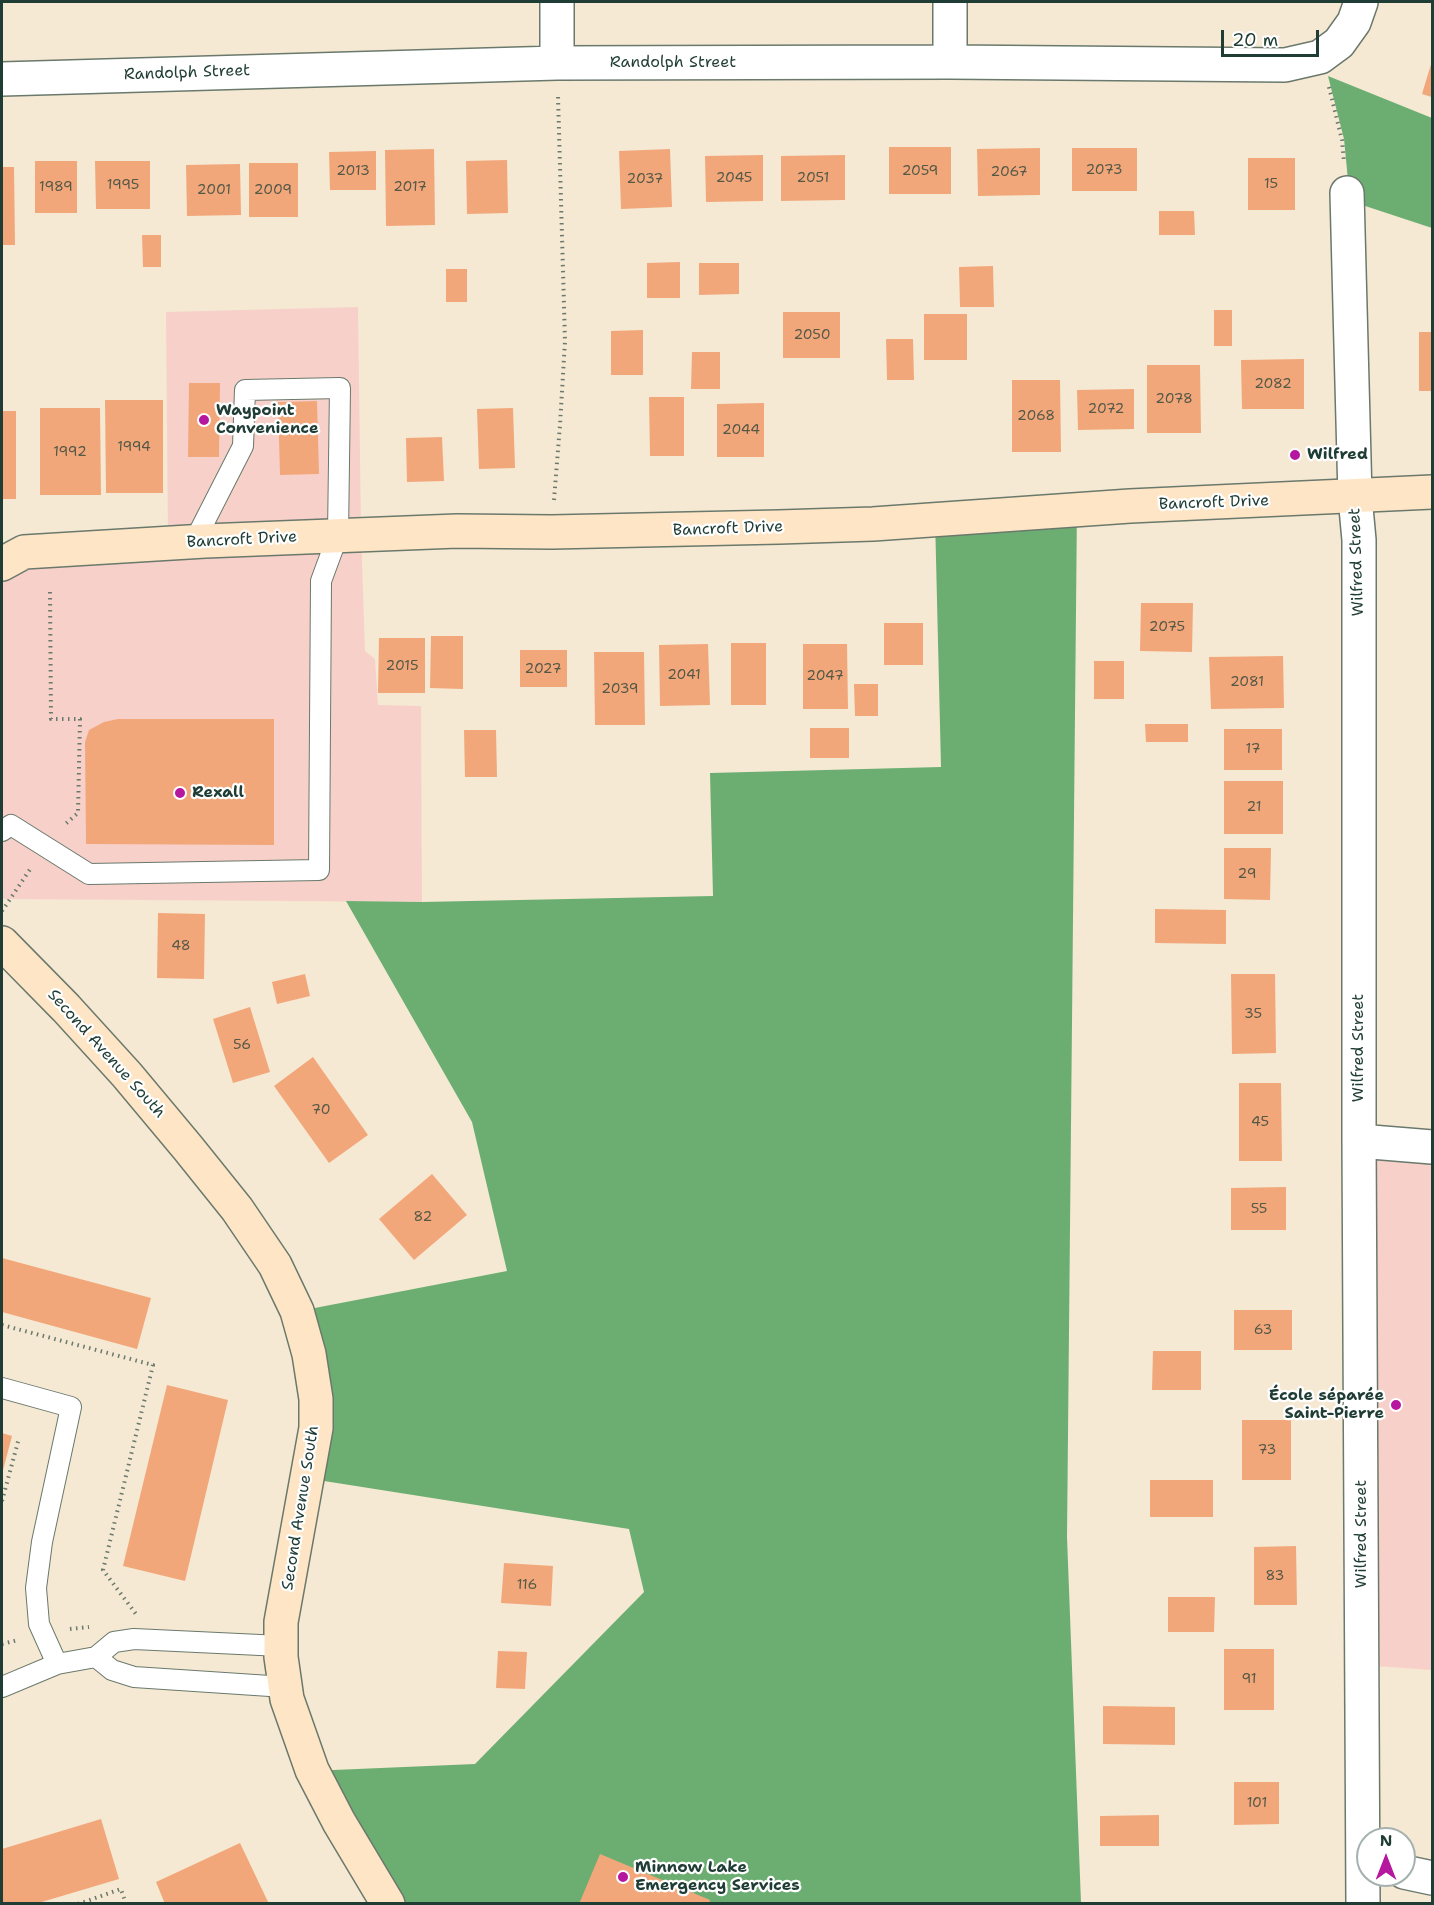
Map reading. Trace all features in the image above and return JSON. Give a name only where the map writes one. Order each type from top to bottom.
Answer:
[{"type":"main road","name":"Bancroft Drive","points":[[9,553],[194,542],[457,531],[701,530],[873,524],[1130,506],[1432,492]]},
{"type":"main road","name":"Second Avenue South","points":[[2,944],[66,1008],[127,1075],[188,1148],[237,1209],[268,1256],[297,1311],[309,1354],[316,1399],[316,1428],[281,1622],[285,1687],[297,1731],[312,1770],[339,1822],[388,1904]]},
{"type":"street","points":[[557,2],[557,63]]},
{"type":"street","points":[[950,2],[950,62]]},
{"type":"street","points":[[1329,50],[1354,22],[1361,2]]},
{"type":"street","name":"Randolph Street","points":[[2,79],[557,63],[950,62],[1285,65],[1329,50]]},
{"type":"street","name":"Wilfred Street","points":[[1347,193],[1355,496],[1359,540],[1359,1141],[1366,1827]]},
{"type":"street","points":[[1359,1141],[1432,1147]]},
{"type":"street","points":[[1416,1875],[1432,1878]]},
{"type":"street","name":"Wilfred Street","points":[[1363,1904],[1364,1887]]},
{"type":"lane","points":[[2,831],[11,825],[89,874],[319,870],[321,581],[338,535],[340,388],[245,390],[243,446],[194,542]]},
{"type":"lane","points":[[2,1388],[71,1407],[42,1542],[36,1588],[39,1624],[57,1664]]},
{"type":"lane","points":[[2,1687],[57,1664],[96,1657],[114,1642],[134,1639],[281,1646]]},
{"type":"lane","points":[[96,1657],[112,1670],[134,1677],[285,1687]]},
{"type":"path","points":[[1329,50],[1347,193]]},
{"type":"path","points":[[552,532],[565,341],[557,63]]},
{"type":"path","points":[[2,911],[55,832],[78,813],[80,719],[51,719],[50,592]]},
{"type":"path","points":[[2,1325],[153,1365],[103,1570],[136,1614]]},
{"type":"path","points":[[2,1501],[19,1438]]},
{"type":"path","points":[[78,1904],[121,1889],[126,1904]]},
{"type":"shaded area","points":[[358,307],[365,651],[375,659],[378,705],[421,706],[422,902],[2,899],[2,564],[168,541],[166,312]]},
{"type":"shaded area","name":"École séparée Saint-Pierre","points":[[1357,1139],[1432,1145],[1432,1670],[1360,1665]]},
{"type":"green space","points":[[1328,76],[1432,118],[1432,228],[1350,201],[1344,139]]},
{"type":"green space","points":[[1077,507],[1067,1537],[1081,1903],[385,1903],[310,1771],[475,1764],[644,1592],[629,1529],[305,1478],[313,1428],[294,1312],[507,1271],[472,1122],[346,901],[422,902],[713,896],[710,773],[941,767],[935,517]]},
{"type":"building","points":[[1432,61],[1432,97],[1422,94]]},
{"type":"building","points":[[889,147],[951,147],[951,194],[889,194]]},
{"type":"building","points":[[1040,148],[1040,195],[978,196],[977,149]]},
{"type":"building","points":[[1072,148],[1137,148],[1137,191],[1072,191]]},
{"type":"building","points":[[434,149],[435,225],[386,226],[385,150]]},
{"type":"building","points":[[670,149],[672,207],[621,209],[619,151]]},
{"type":"building","points":[[376,151],[376,190],[330,190],[329,152]]},
{"type":"building","points":[[763,155],[763,201],[706,202],[705,156]]},
{"type":"building","points":[[845,155],[845,200],[781,201],[781,156]]},
{"type":"building","points":[[1248,158],[1295,158],[1295,210],[1248,210]]},
{"type":"building","points":[[507,160],[508,213],[467,214],[466,161]]},
{"type":"building","points":[[35,161],[77,161],[77,213],[35,213]]},
{"type":"building","points":[[95,161],[150,161],[150,209],[96,209]]},
{"type":"building","points":[[249,163],[298,163],[298,217],[249,217]]},
{"type":"building","points":[[240,164],[241,215],[187,216],[186,165]]},
{"type":"building","points":[[2,167],[14,167],[15,245],[2,245]]},
{"type":"building","points":[[1159,211],[1194,211],[1195,235],[1159,235]]},
{"type":"building","points":[[142,235],[161,235],[161,267],[143,267]]},
{"type":"building","points":[[680,262],[680,298],[647,298],[647,263]]},
{"type":"building","points":[[699,263],[739,263],[739,294],[699,295]]},
{"type":"building","points":[[993,266],[994,307],[960,307],[959,267]]},
{"type":"building","points":[[446,269],[467,269],[467,302],[446,302]]},
{"type":"building","points":[[1214,310],[1232,310],[1232,346],[1214,346]]},
{"type":"building","points":[[783,312],[840,312],[840,358],[783,358]]},
{"type":"building","points":[[924,314],[967,314],[967,360],[924,360]]},
{"type":"building","points":[[643,330],[643,375],[611,375],[611,331]]},
{"type":"building","points":[[1419,332],[1432,332],[1432,391],[1419,391]]},
{"type":"building","points":[[886,339],[913,339],[914,380],[887,380]]},
{"type":"building","points":[[692,352],[720,352],[720,389],[691,389]]},
{"type":"building","points":[[1304,359],[1304,409],[1242,409],[1241,360]]},
{"type":"building","points":[[1147,365],[1200,365],[1201,433],[1147,433]]},
{"type":"building","points":[[1012,380],[1060,380],[1061,452],[1012,452]]},
{"type":"building","name":"Waypoint Convenience","points":[[189,383],[220,383],[219,457],[188,457]]},
{"type":"building","points":[[1134,389],[1134,429],[1078,430],[1077,390]]},
{"type":"building","points":[[649,397],[684,397],[684,456],[650,456]]},
{"type":"building","points":[[105,400],[163,400],[163,493],[106,493]]},
{"type":"building","points":[[317,401],[319,474],[280,475],[278,402]]},
{"type":"building","points":[[764,403],[764,457],[717,457],[717,404]]},
{"type":"building","points":[[40,408],[100,408],[101,495],[40,495]]},
{"type":"building","points":[[513,408],[515,468],[479,469],[477,409]]},
{"type":"building","points":[[2,411],[16,411],[16,499],[2,499]]},
{"type":"building","points":[[442,437],[444,481],[407,482],[406,438]]},
{"type":"building","points":[[1141,603],[1193,603],[1192,652],[1140,651]]},
{"type":"building","points":[[884,623],[923,623],[923,665],[884,665]]},
{"type":"building","points":[[431,636],[463,636],[463,689],[430,688]]},
{"type":"building","points":[[379,638],[425,638],[425,693],[378,693]]},
{"type":"building","points":[[731,643],[766,643],[766,705],[731,705]]},
{"type":"building","points":[[708,644],[710,705],[660,706],[659,645]]},
{"type":"building","points":[[803,644],[847,644],[848,709],[803,709]]},
{"type":"building","points":[[520,650],[567,650],[567,687],[520,687]]},
{"type":"building","points":[[594,652],[644,652],[645,725],[595,725]]},
{"type":"building","points":[[1283,656],[1284,708],[1211,709],[1209,657]]},
{"type":"building","points":[[1094,661],[1124,661],[1124,699],[1094,699]]},
{"type":"building","points":[[854,684],[878,684],[878,716],[855,716]]},
{"type":"building","name":"Rexall","points":[[118,719],[274,719],[274,845],[86,844],[85,742],[89,730],[104,722]]},
{"type":"building","points":[[1145,724],[1188,724],[1188,742],[1146,742]]},
{"type":"building","points":[[810,728],[849,728],[849,758],[810,758]]},
{"type":"building","points":[[1224,729],[1282,729],[1282,770],[1224,770]]},
{"type":"building","points":[[464,730],[496,730],[497,777],[465,777]]},
{"type":"building","points":[[1224,781],[1283,781],[1283,834],[1224,834]]},
{"type":"building","points":[[1224,848],[1271,848],[1270,900],[1224,899]]},
{"type":"building","points":[[1155,909],[1226,910],[1226,944],[1155,943]]},
{"type":"building","points":[[158,913],[205,914],[204,979],[157,978]]},
{"type":"building","points":[[305,974],[310,996],[277,1004],[272,982]]},
{"type":"building","points":[[1231,974],[1275,974],[1276,1053],[1232,1054]]},
{"type":"building","points":[[250,1007],[270,1072],[233,1083],[213,1019]]},
{"type":"building","points":[[313,1057],[368,1135],[329,1163],[274,1086]]},
{"type":"building","points":[[1239,1083],[1281,1083],[1282,1161],[1239,1161]]},
{"type":"building","points":[[432,1174],[467,1215],[414,1260],[379,1219]]},
{"type":"building","points":[[1286,1187],[1286,1230],[1231,1230],[1231,1188]]},
{"type":"building","points":[[2,1258],[151,1298],[137,1349],[2,1312]]},
{"type":"building","points":[[1234,1310],[1292,1310],[1292,1350],[1234,1350]]},
{"type":"building","points":[[1153,1351],[1201,1351],[1201,1390],[1152,1390]]},
{"type":"building","points":[[167,1385],[228,1400],[185,1581],[123,1566]]},
{"type":"building","points":[[1242,1420],[1291,1420],[1291,1480],[1242,1480]]},
{"type":"building","points":[[2,1433],[12,1436],[2,1474]]},
{"type":"building","points":[[1150,1480],[1213,1480],[1213,1517],[1150,1517]]},
{"type":"building","points":[[1296,1546],[1297,1605],[1254,1605],[1254,1547]]},
{"type":"building","points":[[504,1563],[553,1566],[551,1606],[501,1603]]},
{"type":"building","points":[[1168,1597],[1215,1597],[1214,1632],[1168,1632]]},
{"type":"building","points":[[1224,1649],[1274,1649],[1274,1710],[1224,1710]]},
{"type":"building","points":[[498,1651],[527,1652],[525,1689],[496,1688]]},
{"type":"building","points":[[1103,1706],[1175,1707],[1175,1745],[1103,1744]]},
{"type":"building","points":[[1234,1782],[1279,1782],[1279,1824],[1234,1825]]},
{"type":"building","points":[[1159,1815],[1159,1846],[1100,1846],[1100,1816]]},
{"type":"building","points":[[101,1819],[119,1879],[35,1904],[2,1904],[2,1849]]},
{"type":"building","points":[[240,1843],[269,1904],[165,1904],[156,1882]]},
{"type":"building","name":"Minnow Lake Emergency Services","points":[[600,1854],[710,1900],[709,1904],[579,1904]]},
{"type":"place","name":"Waypoint Convenience","points":[[204,420]]},
{"type":"place","name":"Wilfred","points":[[1295,455]]},
{"type":"place","name":"Rexall","points":[[180,793]]},
{"type":"place","name":"École séparée Saint-Pierre","points":[[1396,1405]]},
{"type":"place","name":"Minnow Lake Emergency Services","points":[[623,1877]]}]
